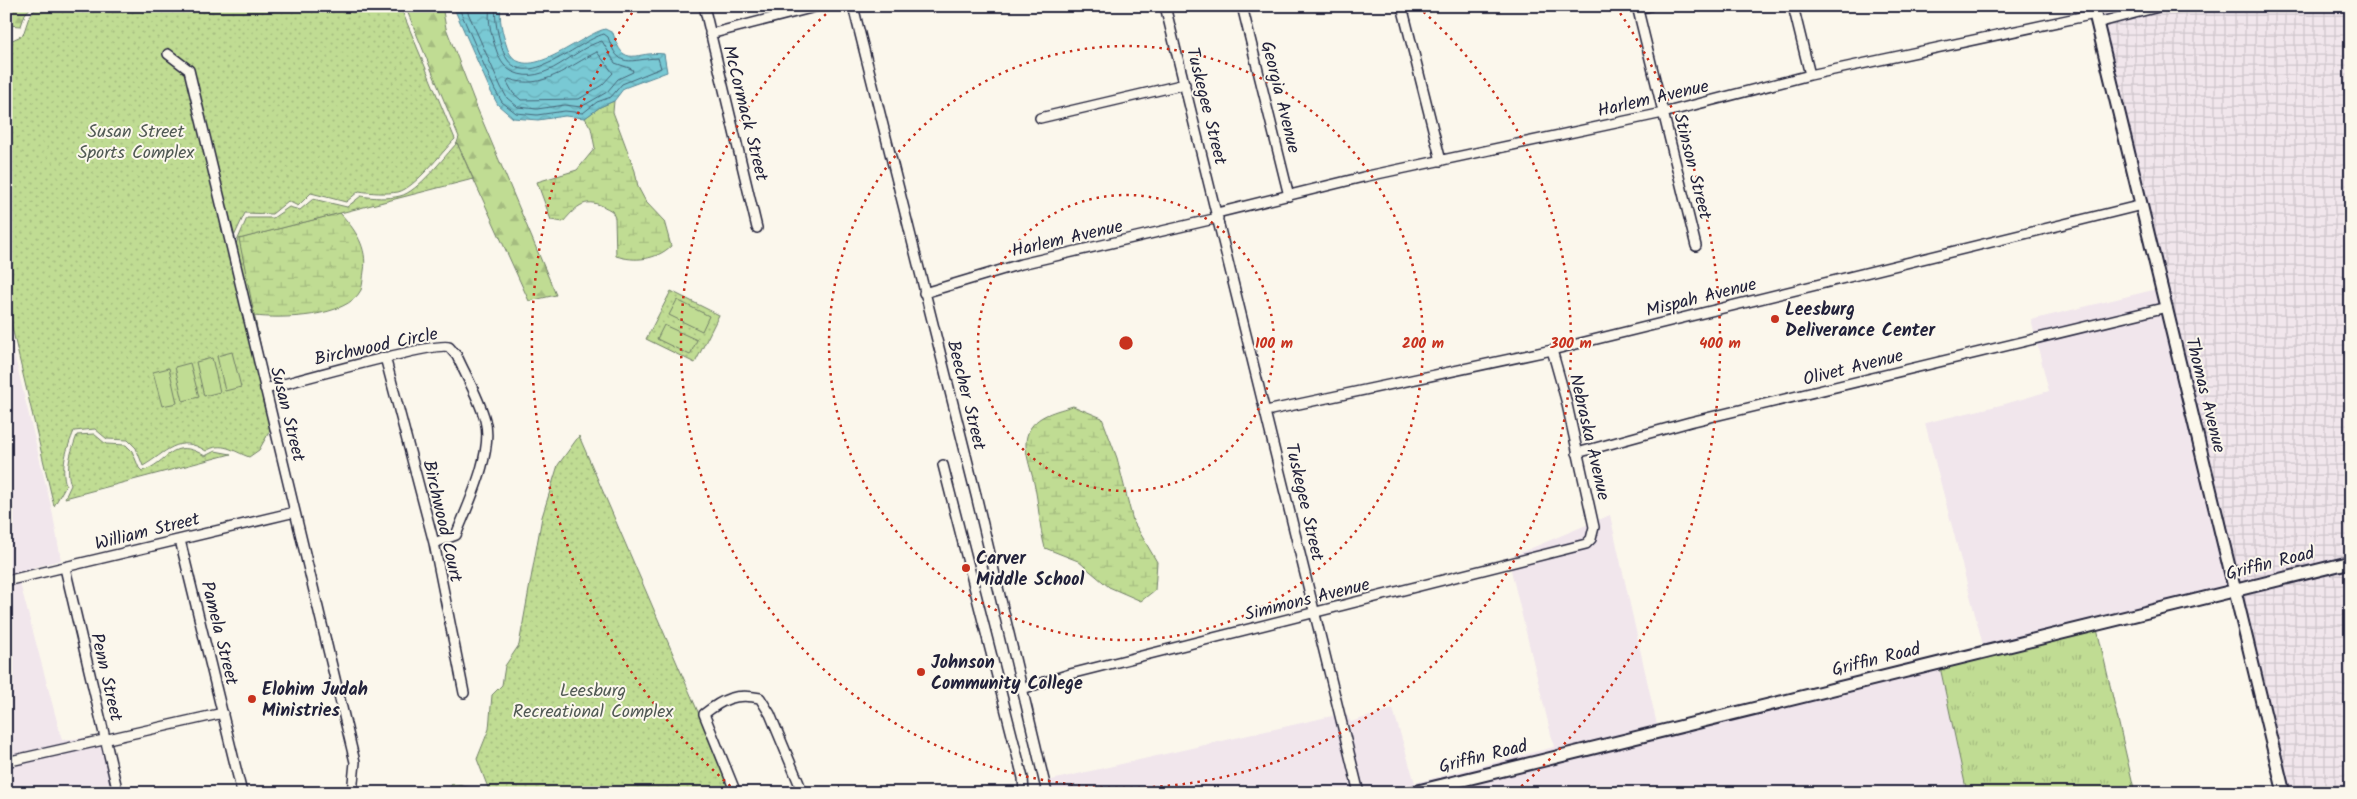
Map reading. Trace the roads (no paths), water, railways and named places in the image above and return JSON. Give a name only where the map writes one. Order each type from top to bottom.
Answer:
[{"type":"street","name":"McCormack Street","points":[[704,6],[757,228]]},
{"type":"street","points":[[710,34],[819,6]]},
{"type":"street","name":"Beecher Street","points":[[853,6],[1047,793]]},
{"type":"street","name":"Tuskegee Street","points":[[1165,6],[1359,793]]},
{"type":"street","name":"Georgia Avenue","points":[[1242,6],[1289,196]]},
{"type":"street","points":[[1402,6],[1441,161]]},
{"type":"street","points":[[1638,8],[1650,6]]},
{"type":"street","points":[[1793,6],[1810,75]]},
{"type":"street","name":"Harlem Avenue","points":[[924,293],[1029,262],[1218,216],[1363,177],[1662,113],[1810,75],[2095,14],[2162,6]]},
{"type":"street","name":"Stinson Street","points":[[1638,8],[1662,113],[1696,246]]},
{"type":"street","name":"Thomas Avenue","points":[[2095,14],[2284,793]]},
{"type":"street","name":"Susan Street","points":[[168,54],[189,70],[355,762],[352,793]]},
{"type":"street","points":[[1040,118],[1185,84]]},
{"type":"street","name":"Mispah Avenue","points":[[1266,411],[1552,350],[2142,205]]},
{"type":"street","name":"Olivet Avenue","points":[[1577,453],[1690,422],[2167,307]]},
{"type":"street","name":"Birchwood Circle","points":[[265,389],[435,346],[449,347],[457,356],[485,420],[487,443],[472,494],[456,535],[434,543]]},
{"type":"street","name":"Nebraska Avenue","points":[[1552,350],[1577,453],[1593,531]]},
{"type":"street","name":"Birchwood Court","points":[[386,358],[434,543],[464,693]]},
{"type":"street","points":[[943,466],[1023,778],[1024,793]]},
{"type":"street","name":"William Street","points":[[6,581],[295,512]]},
{"type":"street","name":"Simmons Avenue","points":[[1022,688],[1070,674],[1581,547],[1591,539],[1593,531]]},
{"type":"street","name":"Pamela Street","points":[[180,540],[242,793]]},
{"type":"street","name":"Griffin Road","points":[[1410,793],[1439,789],[2351,562]]},
{"type":"street","name":"Penn Street","points":[[65,568],[118,793]]},
{"type":"street","points":[[736,793],[704,714],[720,701],[744,694],[760,698],[770,714],[803,793]]},
{"type":"street","points":[[6,762],[223,713]]},
{"type":"water","points":[[453,6],[501,6],[501,25],[506,44],[513,57],[523,63],[536,62],[550,57],[605,29],[613,33],[617,45],[627,55],[664,54],[667,72],[624,88],[614,101],[600,107],[585,118],[565,116],[538,120],[513,118],[498,105],[491,92]]},
{"type":"place","name":"Leesburg Deliverance Center","points":[[1775,319]]},
{"type":"place","name":"Carver Middle School","points":[[966,568]]},
{"type":"place","name":"Johnson Community College","points":[[921,672]]},
{"type":"place","name":"Elohim Judah Ministries","points":[[252,699]]},
{"type":"park label","name":"Susan Street Sports Complex","points":[[136,141]]},
{"type":"park label","name":"Leesburg Recreational Complex","points":[[593,700]]}]
